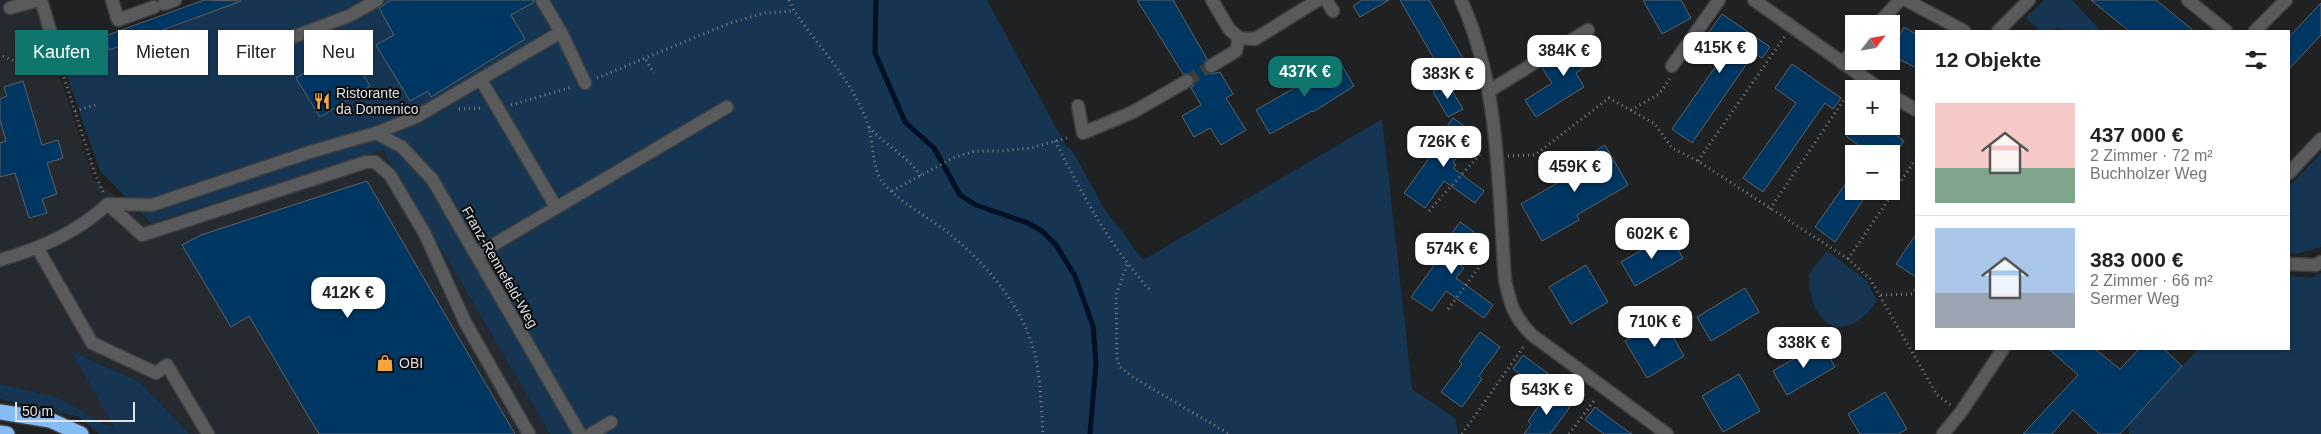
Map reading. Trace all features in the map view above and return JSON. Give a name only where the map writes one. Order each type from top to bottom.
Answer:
[{"type":"highway","points":[[0,412],[50,420],[81,434]]},
{"type":"highway","points":[[0,433],[7,434]]},
{"type":"street","points":[[10,8],[40,0],[49,30]]},
{"type":"street","points":[[112,0],[118,20],[164,4]]},
{"type":"street","points":[[294,37],[351,16],[377,0]]},
{"type":"street","points":[[542,0],[561,32],[585,83]]},
{"type":"street","points":[[1212,0],[1229,29],[1239,38],[1254,38],[1318,0]]},
{"type":"street","points":[[1326,0],[1333,11]]},
{"type":"street","points":[[1461,0],[1481,54],[1489,92],[1505,280],[1511,308],[1521,325],[1532,335],[1667,434]]},
{"type":"street","points":[[1672,66],[1719,0]]},
{"type":"street","points":[[1754,0],[1866,80]]},
{"type":"street","points":[[1886,15],[1900,0]]},
{"type":"street","points":[[1906,0],[1962,30]]},
{"type":"street","points":[[1999,30],[2030,0]]},
{"type":"street","points":[[2188,0],[2225,30]]},
{"type":"street","points":[[2255,30],[2286,0]]},
{"type":"street","points":[[1489,92],[1588,30]]},
{"type":"street","points":[[0,260],[38,249],[61,238],[92,219],[108,204],[152,205],[310,152],[376,133],[416,117],[561,32]]},
{"type":"street","points":[[1212,66],[1236,51],[1239,38]]},
{"type":"street","points":[[1842,63],[1845,60]]},
{"type":"street","points":[[482,80],[556,207]]},
{"type":"street","points":[[1078,106],[1083,133],[1133,112],[1187,80]]},
{"type":"street","points":[[1900,100],[1915,109]]},
{"type":"street","points":[[476,255],[727,107]]},
{"type":"street","name":"Franz-Rennefeld-Weg","points":[[376,133],[402,148],[432,179],[580,434]]},
{"type":"street","points":[[2290,172],[2321,139]]},
{"type":"street","points":[[108,204],[142,234],[366,162],[375,162],[390,175],[424,234],[465,322],[529,434]]},
{"type":"street","points":[[38,249],[92,343],[156,372],[167,366],[208,434]]},
{"type":"street","points":[[2290,264],[2316,265],[2321,262]]},
{"type":"street","points":[[1943,434],[1961,412],[2002,350]]},
{"type":"street","points":[[591,434],[611,422]]},
{"type":"path","points":[[789,0],[794,11],[843,80],[868,126],[880,139],[912,164],[921,176]]},
{"type":"path","points":[[585,83],[646,60],[730,23],[764,13],[794,11]]},
{"type":"path","points":[[1698,161],[1791,27]]},
{"type":"path","points":[[3,56],[15,61]]},
{"type":"path","points":[[646,60],[654,72]]},
{"type":"path","points":[[1630,110],[1659,94],[1671,77],[1672,66]]},
{"type":"path","points":[[63,75],[94,171],[108,204]]},
{"type":"path","points":[[1770,209],[1860,76]]},
{"type":"path","points":[[1429,210],[1483,151],[1535,155],[1610,98],[1655,124],[1672,148],[1698,161],[1848,259],[1870,279],[1880,294],[1937,395],[1961,412]]},
{"type":"path","points":[[75,111],[99,104]]},
{"type":"path","points":[[868,126],[875,168],[882,181],[892,191],[953,236],[1006,294],[1024,321],[1034,352],[1043,434]]},
{"type":"path","points":[[892,191],[953,158],[975,151],[1031,148],[1083,133]]},
{"type":"path","points":[[1055,140],[1070,170],[1127,265],[1150,290]]},
{"type":"path","points":[[1848,259],[1915,160]]},
{"type":"path","points":[[1448,310],[1492,250],[1502,249]]},
{"type":"path","points":[[1127,265],[1116,295],[1117,358],[1120,367],[1131,376],[1229,434]]},
{"type":"path","points":[[1880,294],[1912,294],[1915,290]]},
{"type":"path","points":[[1462,434],[1532,335]]},
{"type":"path","points":[[1569,434],[1604,388]]},
{"type":"shaded area","points":[[0,0],[34,0],[44,30],[15,30],[15,75],[59,75],[94,180],[151,223],[383,150],[550,434],[189,434],[140,382],[72,351],[115,426],[106,425],[58,397],[0,384]]},
{"type":"shaded area","points":[[242,0],[987,0],[1066,146],[1072,150],[1104,208],[1143,260],[1382,119],[1412,389],[1455,418],[1458,434],[550,434],[383,150],[151,223],[100,171],[67,75],[108,75],[108,49],[118,46],[118,75],[208,75],[208,30],[167,30]]},
{"type":"shaded area","points":[[2044,0],[2072,0],[2100,30],[2061,30],[2058,27],[2054,30],[2039,30],[2026,18]]},
{"type":"shaded area","points":[[2321,153],[2321,247],[2301,253],[2290,254],[2290,186]]},
{"type":"shaded area","points":[[1827,251],[1867,281],[1877,301],[1865,315],[1852,324],[1841,327],[1830,325],[1821,318],[1810,292],[1809,274]]},
{"type":"shaded area","points":[[2321,273],[2321,434],[2129,434],[2128,425],[2197,350],[2290,350],[2290,276],[2311,278]]},
{"type":"shaded area","points":[[71,351],[140,382],[189,434],[99,434],[79,417],[0,399],[0,384],[58,397],[106,425],[114,426]]},
{"type":"building","points":[[204,0],[241,1],[163,30],[122,30]]},
{"type":"building","points":[[391,0],[534,0],[534,2],[511,15],[525,39],[431,97],[428,91],[410,101],[376,45],[394,35],[379,8]]},
{"type":"building","points":[[1137,0],[1173,0],[1207,59],[1204,63],[1204,70],[1211,74],[1220,72],[1233,94],[1226,98],[1246,130],[1221,145],[1210,128],[1194,137],[1182,116],[1201,105],[1191,88],[1194,85],[1194,77],[1191,74],[1183,74]]},
{"type":"building","points":[[1362,0],[1389,0],[1360,17],[1353,6]]},
{"type":"building","points":[[1400,0],[1429,0],[1464,60],[1454,66],[1460,76],[1448,83]]},
{"type":"building","points":[[1643,0],[1681,0],[1691,18],[1662,34]]},
{"type":"building","points":[[2091,0],[2156,0],[2193,30],[2128,30]]},
{"type":"building","points":[[2321,3],[2321,35],[2290,68],[2290,36]]},
{"type":"building","points":[[1722,14],[1770,47],[1762,58],[1754,53],[1692,143],[1672,129],[1725,53],[1704,39]]},
{"type":"building","points":[[1904,27],[1915,33],[1915,67],[1900,60],[1900,34]]},
{"type":"building","points":[[118,31],[118,47],[109,50],[108,35]]},
{"type":"building","points":[[1590,38],[1602,57],[1576,73],[1584,87],[1536,117],[1525,100],[1552,83],[1542,68]]},
{"type":"building","points":[[1340,62],[1354,86],[1313,112],[1270,134],[1256,110]]},
{"type":"building","points":[[1792,64],[1841,98],[1833,109],[1825,103],[1763,192],[1743,178],[1796,103],[1775,88]]},
{"type":"building","points":[[304,73],[304,75],[363,75],[370,86],[320,117],[296,78]]},
{"type":"building","points":[[23,81],[42,145],[58,140],[63,158],[47,163],[57,194],[42,199],[47,213],[29,218],[15,173],[0,177],[0,143],[6,141],[0,120],[0,99],[7,96],[4,87]]},
{"type":"building","points":[[1448,84],[1463,109],[1448,117],[1433,92]]},
{"type":"building","points":[[1453,118],[1474,133],[1453,163],[1456,165],[1453,168],[1484,191],[1475,203],[1444,181],[1425,208],[1404,193],[1435,150],[1432,148]]},
{"type":"building","points":[[1848,135],[1896,135],[1904,141],[1900,147],[1900,145],[1858,145],[1847,137]]},
{"type":"building","points":[[1605,145],[1628,185],[1577,215],[1579,220],[1542,241],[1521,204],[1566,178],[1562,172]]},
{"type":"building","points":[[367,181],[515,434],[319,434],[249,316],[231,327],[182,245],[201,235]]},
{"type":"building","points":[[1845,185],[1845,200],[1863,200],[1835,242],[1815,227]]},
{"type":"building","points":[[1460,222],[1481,237],[1460,265],[1464,268],[1456,278],[1493,305],[1484,318],[1446,291],[1432,311],[1411,297],[1443,253],[1440,250]]},
{"type":"building","points":[[1669,234],[1683,258],[1635,286],[1621,262]]},
{"type":"building","points":[[1915,236],[1915,276],[1896,264]]},
{"type":"building","points":[[1586,265],[1608,302],[1571,324],[1549,287]]},
{"type":"building","points":[[1745,288],[1759,312],[1711,341],[1697,317]]},
{"type":"building","points":[[1663,319],[1684,356],[1647,378],[1625,341]]},
{"type":"building","points":[[1480,332],[1500,347],[1479,376],[1482,379],[1462,407],[1441,392],[1462,364],[1459,361]]},
{"type":"building","points":[[1821,343],[1835,367],[1787,395],[1773,371]]},
{"type":"building","points":[[2050,350],[2096,350],[2120,369],[2138,350],[2165,350],[2182,366],[2120,434],[2099,434],[2073,410],[2052,434],[2023,434],[2078,375]]},
{"type":"building","points":[[1523,355],[1554,378],[1544,391],[1513,369]]},
{"type":"building","points":[[1739,374],[1760,411],[1723,432],[1702,396]]},
{"type":"building","points":[[1549,392],[1570,407],[1550,434],[1524,434],[1531,424],[1528,421]]},
{"type":"building","points":[[1885,392],[1907,429],[1898,434],[1860,434],[1848,414]]},
{"type":"building","points":[[1595,407],[1632,434],[1604,434],[1585,420]]},
{"type":"waterway","points":[[876,0],[875,53],[905,122],[934,148],[960,195],[976,205],[1028,223],[1042,231],[1056,245],[1075,276],[1093,326],[1096,363],[1090,434]]},
{"type":"tunnel","points":[[1187,81],[1211,66]]},
{"type":"place","name":"Ristorante da Domenico","points":[[322,101]]},
{"type":"place","name":"OBI","points":[[385,363]]}]
